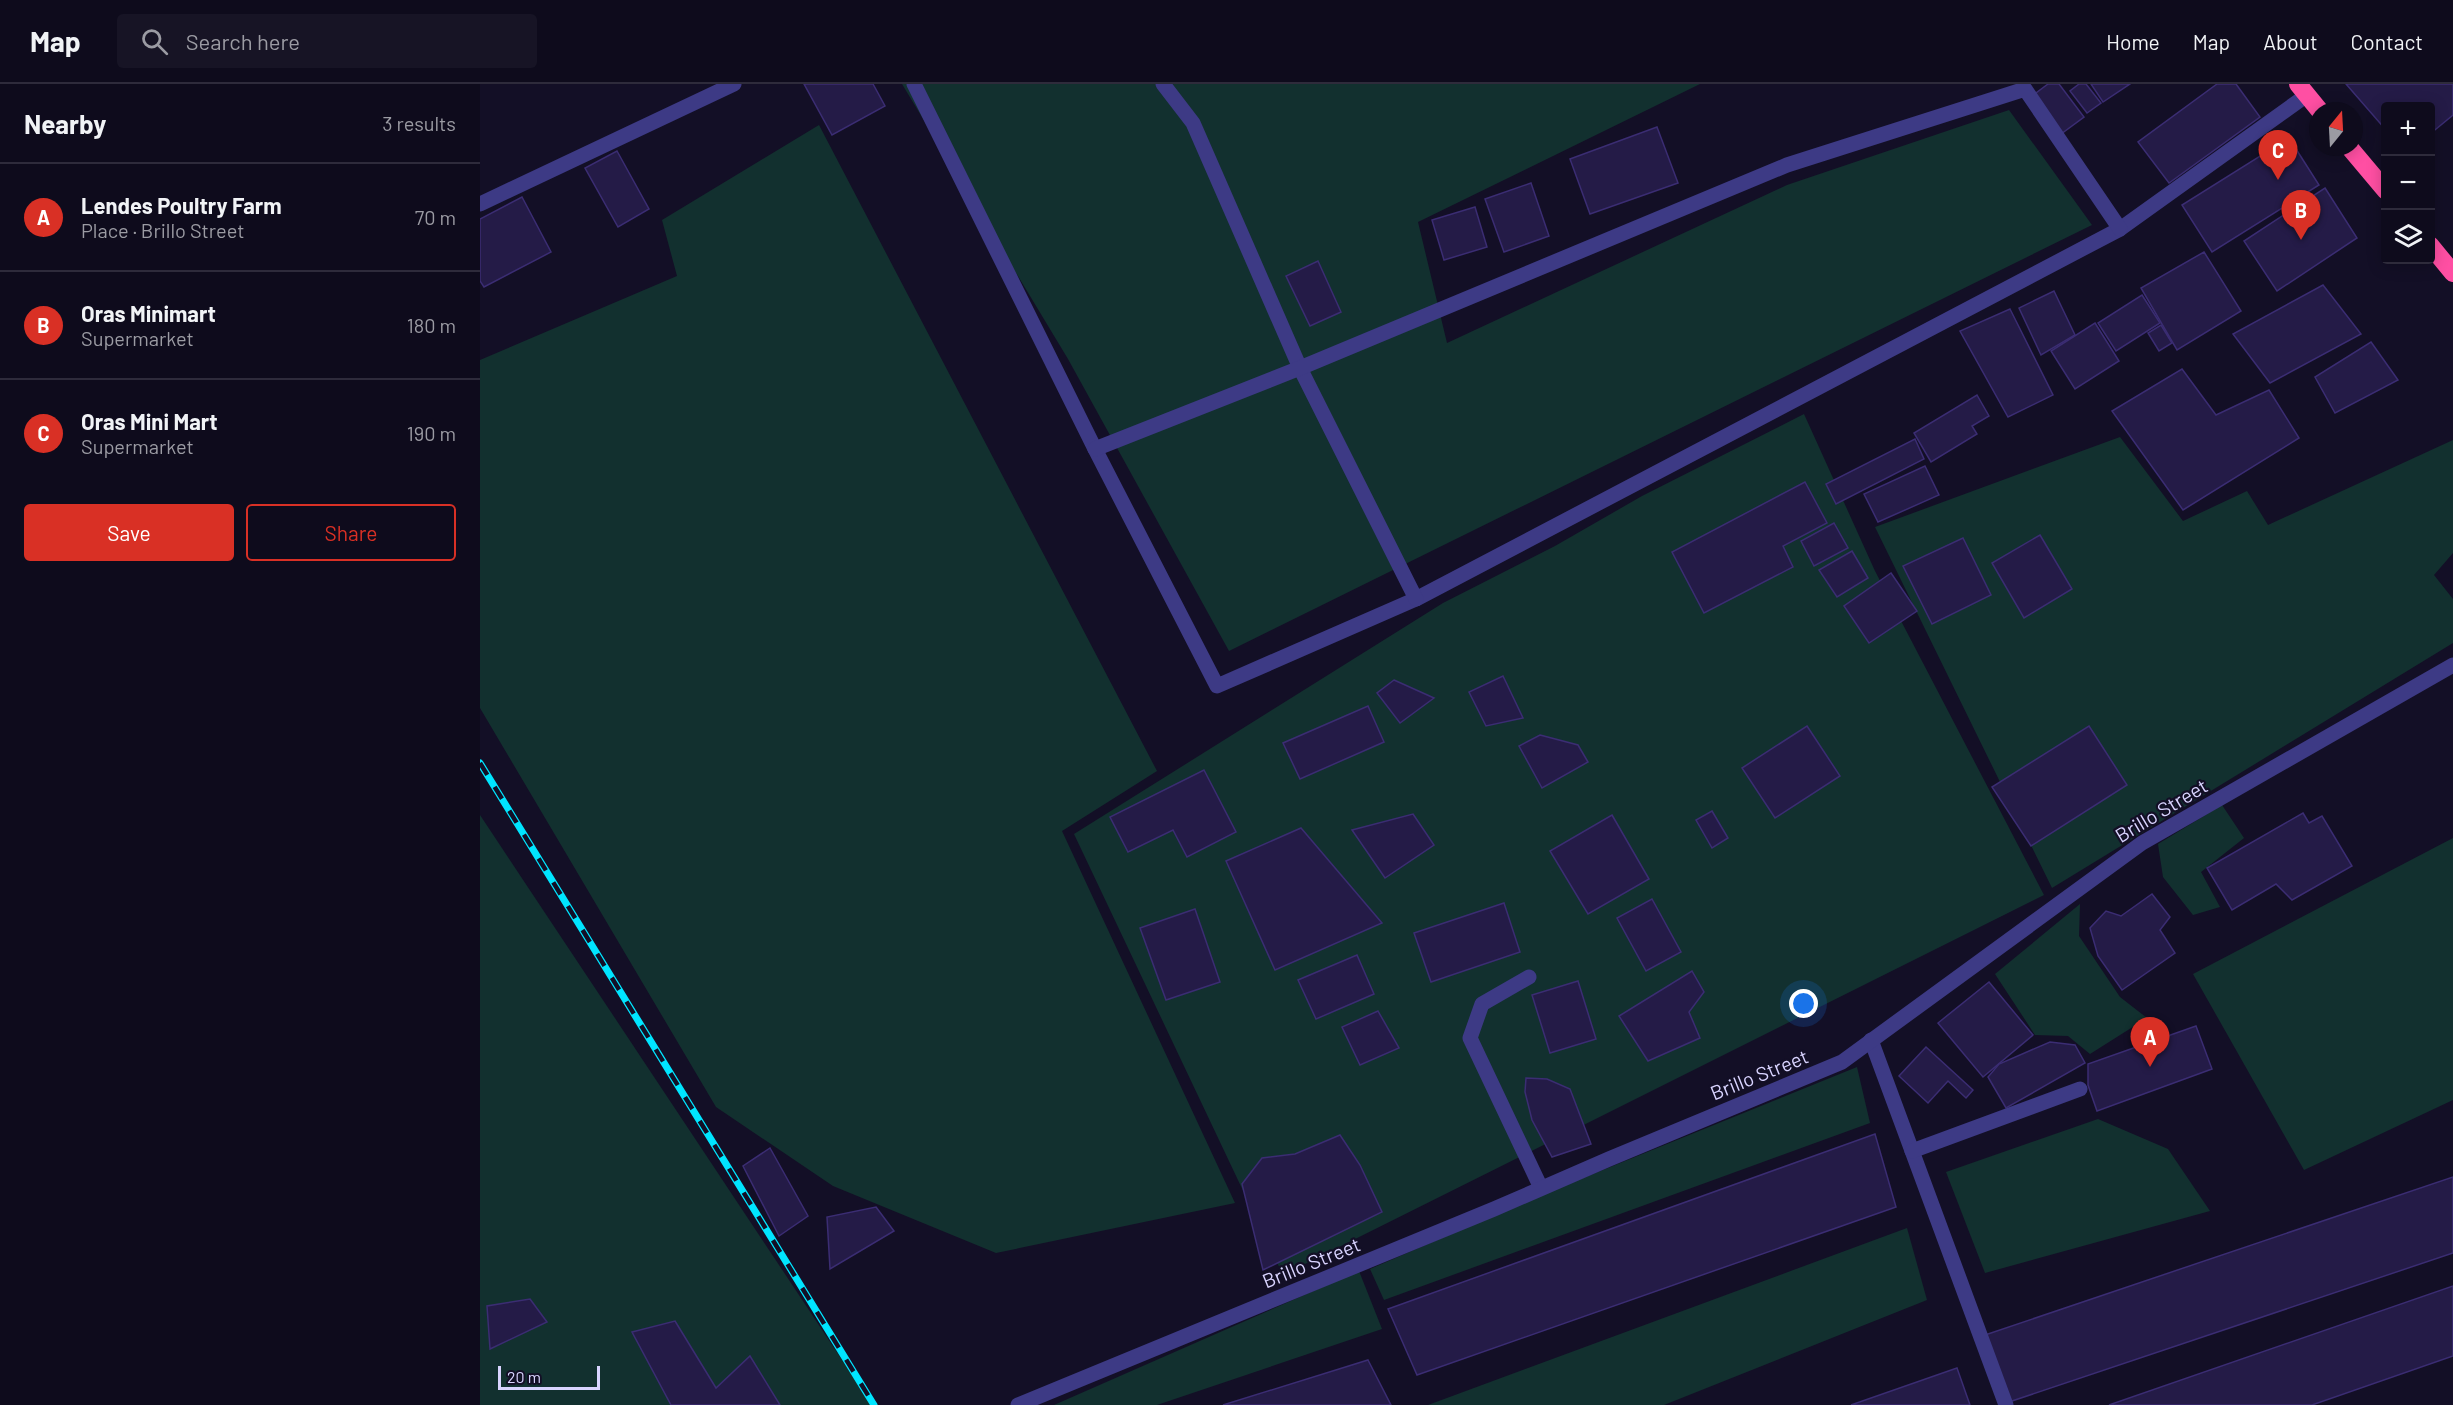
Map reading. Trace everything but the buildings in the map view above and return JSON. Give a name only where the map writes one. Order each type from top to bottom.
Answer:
[{"type":"highway","points":[[2302,90],[2312,102]]},
{"type":"highway","points":[[2356,156],[2381,186]]},
{"type":"highway","points":[[2435,252],[2453,273]]},
{"type":"street","points":[[480,204],[735,84]]},
{"type":"street","points":[[914,84],[1095,449],[1217,686],[1416,599],[2120,229],[2302,90]]},
{"type":"street","points":[[1163,84],[1193,123],[1300,368],[1416,599]]},
{"type":"street","points":[[1095,449],[1300,368],[1787,165],[2025,89],[2120,229]]},
{"type":"street","name":"Brillo Street","points":[[1018,1405],[1842,1062],[2142,843],[2453,665]]},
{"type":"street","points":[[1530,977],[1482,1004],[1470,1038],[1541,1188]]},
{"type":"street","points":[[1871,1040],[2006,1405]]},
{"type":"street","points":[[1912,1151],[2080,1089]]},
{"type":"green space","points":[[902,84],[1700,84],[1418,222],[1447,343],[1787,185],[2009,110],[2092,225],[1229,651],[1068,359]]},
{"type":"green space","points":[[819,125],[1157,771],[1062,831],[1235,1203],[996,1253],[833,1186],[716,1107],[480,708],[480,360],[677,276],[662,220]]},
{"type":"green space","points":[[1804,414],[1875,571],[2044,895],[1283,1275],[1074,834],[1443,603],[1555,546],[1642,496]]},
{"type":"green space","points":[[2120,437],[2183,521],[2247,491],[2268,525],[2453,440],[2453,553],[2434,575],[2453,599],[2453,643],[2052,888],[1875,527]]},
{"type":"green space","points":[[2222,805],[2244,838],[2201,872],[2220,907],[2193,915],[2163,877],[2158,844]]},
{"type":"green space","points":[[480,815],[872,1405],[480,1405]]},
{"type":"green space","points":[[2453,838],[2453,1100],[2304,1170],[2193,974]]},
{"type":"green space","points":[[2080,904],[2079,936],[2120,997],[2147,1018],[2090,1054],[2068,1036],[2035,1035],[1995,974]]},
{"type":"green space","points":[[1857,1067],[1870,1123],[1384,1300],[1370,1269],[1546,1193]]},
{"type":"green space","points":[[2098,1119],[2168,1149],[2210,1211],[1985,1273],[1946,1172]]},
{"type":"green space","points":[[1907,1228],[1927,1300],[1664,1405],[1428,1405]]},
{"type":"green space","points":[[1359,1271],[1382,1329],[1157,1405],[1054,1405]]},
{"type":"railway","points":[[480,763],[874,1405]]},
{"type":"place","name":"Oras Mini Mart","points":[[2278,180]]},
{"type":"place","name":"Oras Minimart","points":[[2301,240]]},
{"type":"place","name":"Lendes Poultry Farm","points":[[2150,1067]]}]
